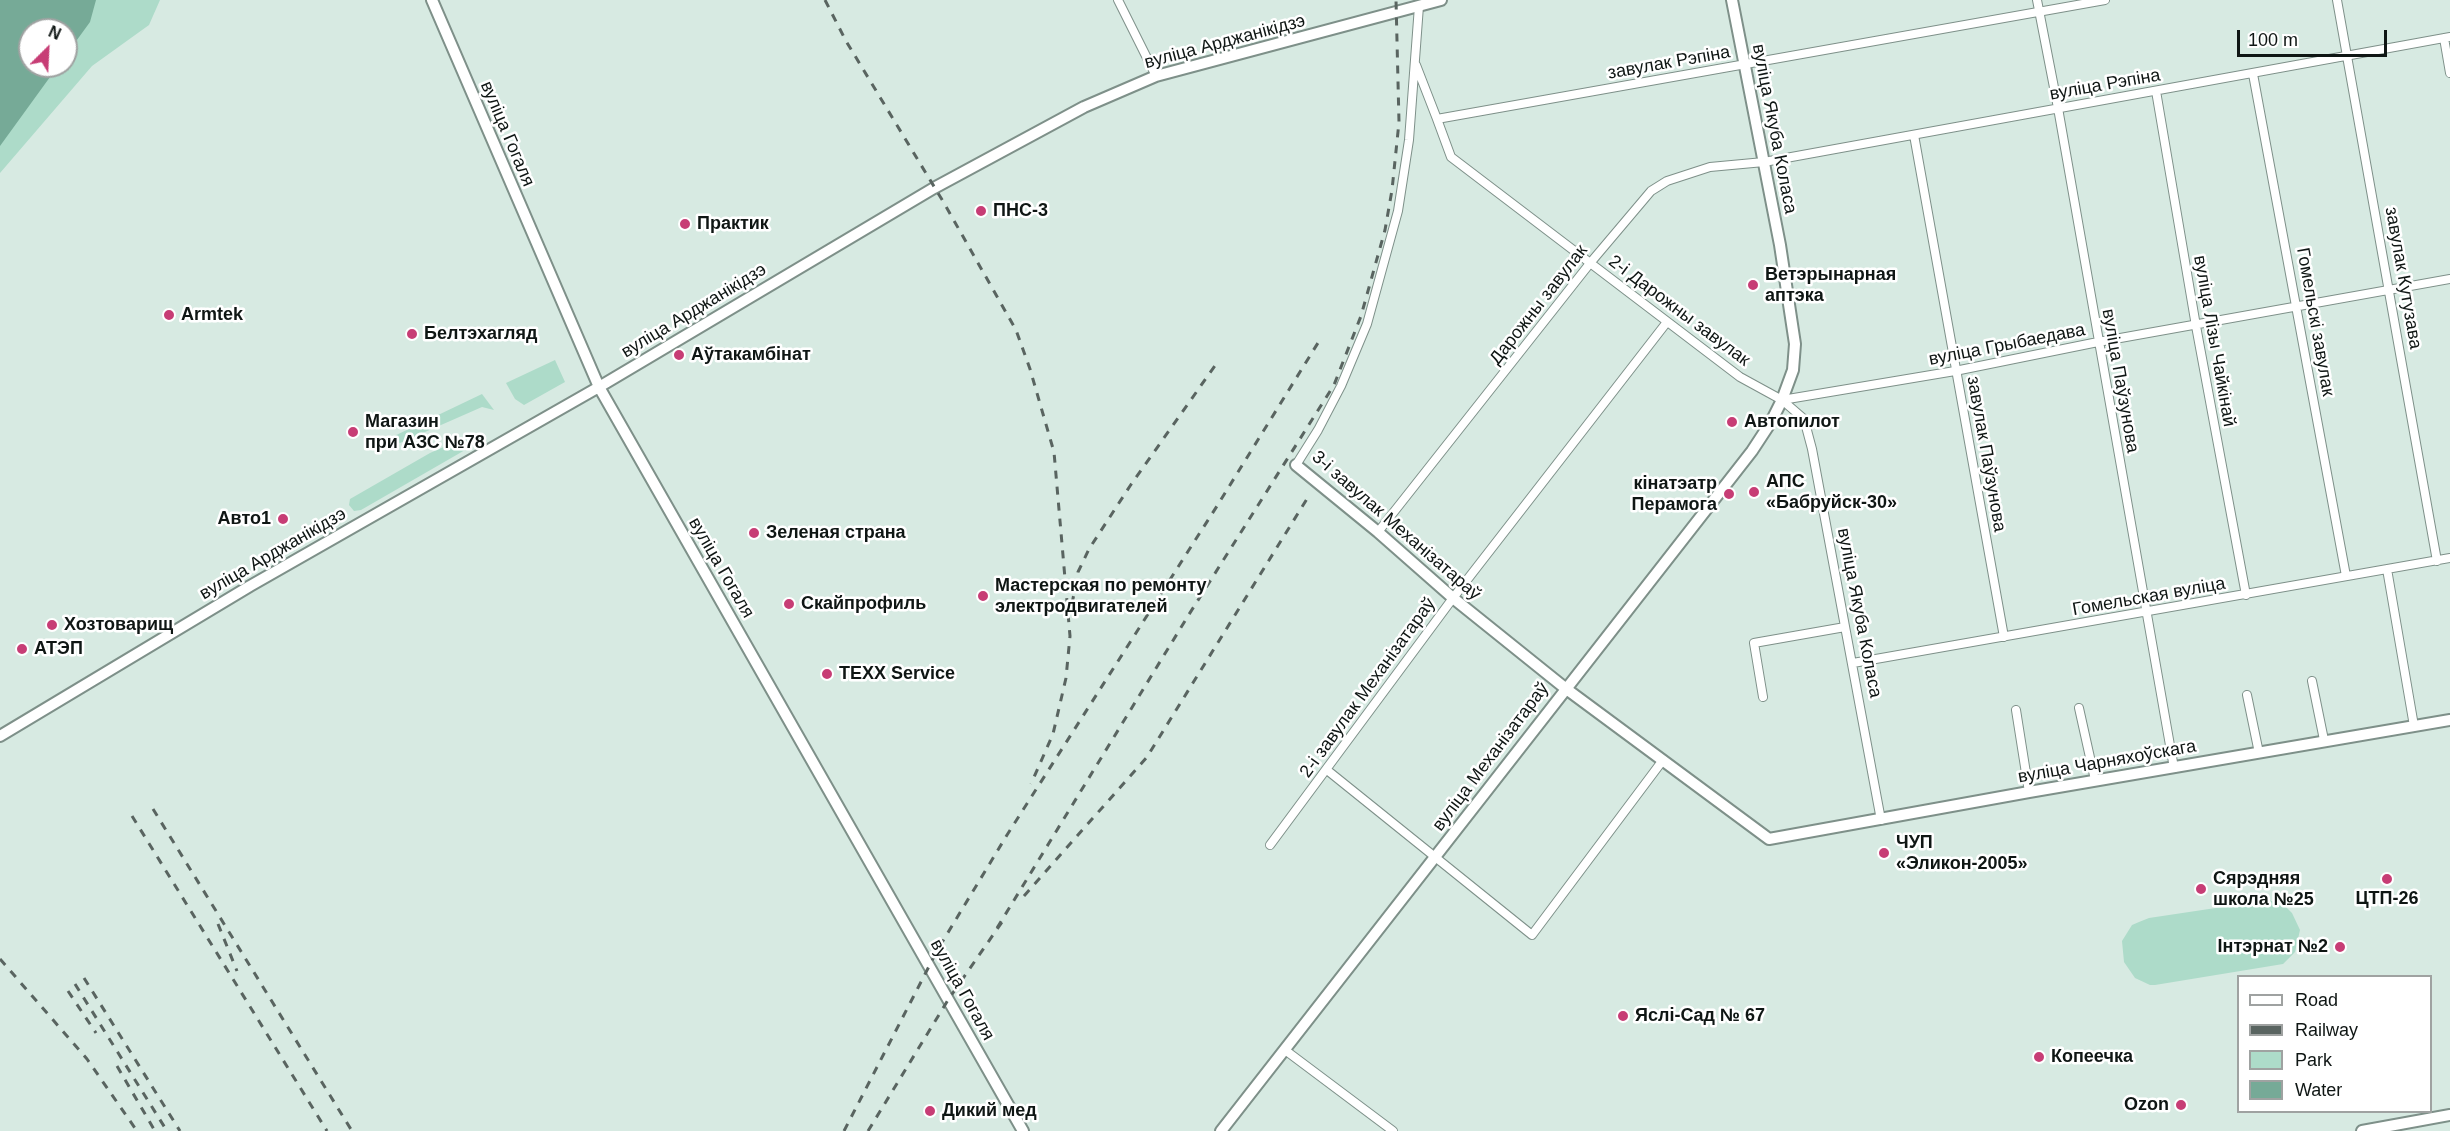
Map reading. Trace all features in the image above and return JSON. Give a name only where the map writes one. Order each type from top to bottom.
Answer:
[{"type":"main road","name":"вуліца Гогаля","points":[[432,0],[599,387],[1023,1131]]},
{"type":"main road","name":"вуліца Арджанікідзэ","points":[[0,736],[250,586],[599,387],[934,188],[1084,107],[1156,76],[1441,0]]},
{"type":"main road","name":"вуліца Якуба Коласа","points":[[1732,0],[1780,245],[1795,344],[1793,370],[1782,400]]},
{"type":"main road","name":"вуліца Механізатараў","points":[[1221,1131],[1436,857],[1564,688],[1752,451],[1782,400]]},
{"type":"main road","name":"3-і завулак Механізатараў","points":[[1296,465],[1378,532],[1453,598],[1564,688],[1769,839]]},
{"type":"main road","name":"вуліца Чарняхоўскага","points":[[1769,839],[2095,780],[2450,720]]},
{"type":"main road","points":[[2362,1131],[2450,1115]]},
{"type":"street","points":[[1118,0],[1156,76]]},
{"type":"street","name":"вуліца Паўзунова","points":[[2037,0],[2174,768]]},
{"type":"street","name":"завулак Рэпіна","points":[[1437,118],[2105,0]]},
{"type":"street","name":"завулак Кутузава","points":[[2337,0],[2349,56],[2437,561]]},
{"type":"street","name":"3-і завулак Механізатараў","points":[[1296,465],[1341,386],[1367,324],[1403,183],[1416,65],[1419,6]]},
{"type":"street","points":[[2447,38],[2450,73]]},
{"type":"street","name":"вуліца Рэпіна","points":[[1764,162],[2447,38]]},
{"type":"street","points":[[1416,65],[1437,118]]},
{"type":"street","name":"Гомельскі завулак","points":[[2253,74],[2346,576]]},
{"type":"street","name":"вуліца Лізы Чайкінай","points":[[2156,91],[2196,326],[2246,595]]},
{"type":"street","name":"2-і Дарожны завулак","points":[[1437,118],[1451,157],[1740,377],[1782,400]]},
{"type":"street","name":"завулак Паўзунова","points":[[1914,135],[2004,637]]},
{"type":"street","name":"Дарожны завулак","points":[[1378,532],[1591,262],[1651,191],[1667,181],[1710,167],[1764,162]]},
{"type":"street","name":"вуліца Грыбаедава","points":[[1782,400],[1955,371],[2098,342],[2450,279]]},
{"type":"street","name":"2-і завулак Механізатараў","points":[[1270,845],[1453,598],[1666,322]]},
{"type":"street","name":"вуліца Якуба Коласа","points":[[1782,400],[1804,419],[1812,449],[1881,820]]},
{"type":"street","name":"Гомельская вуліца","points":[[1853,663],[2148,613],[2450,558]]},
{"type":"street","points":[[2387,569],[2414,726]]},
{"type":"street","points":[[1763,697],[1754,643],[1845,627]]},
{"type":"street","points":[[2312,681],[2324,740]]},
{"type":"street","points":[[2247,695],[2259,753]]},
{"type":"street","points":[[2079,708],[2095,780]]},
{"type":"street","points":[[2016,710],[2029,792]]},
{"type":"street","points":[[1327,770],[1532,935],[1663,760]]},
{"type":"street","points":[[1285,1050],[1393,1131]]},
{"type":"green space","points":[[0,0],[160,0],[149,25],[92,66],[0,173]]},
{"type":"green space","points":[[555,360],[565,382],[524,405],[515,399],[506,383]]},
{"type":"green space","points":[[482,394],[494,410],[482,407],[400,443],[390,438]]},
{"type":"green space","points":[[473,434],[476,442],[472,446],[361,510],[354,511],[349,505],[350,499],[430,453]]},
{"type":"green space","points":[[2269,900],[2286,907],[2292,913],[2300,930],[2295,952],[2283,964],[2150,985],[2135,978],[2124,962],[2122,941],[2132,925],[2139,922],[2149,918]]},
{"type":"water","points":[[0,0],[96,0],[90,22],[78,38],[78,18],[18,18],[18,78],[49,78],[0,146]]},
{"type":"railway","points":[[825,0],[846,41],[944,203],[1016,330],[1054,452],[1070,636],[1066,678],[1053,734],[1031,784]]},
{"type":"railway","points":[[997,928],[1188,616],[1334,385],[1361,316],[1385,230],[1392,190],[1399,122],[1396,0]]},
{"type":"railway","points":[[844,1131],[938,949],[1007,835],[1217,506],[1321,338]]},
{"type":"railway","points":[[1072,604],[1078,572],[1089,549],[1130,486],[1219,360]]},
{"type":"railway","points":[[1024,896],[1147,757],[1310,494]]},
{"type":"railway","points":[[153,809],[352,1131]]},
{"type":"railway","points":[[132,816],[327,1131]]},
{"type":"railway","points":[[868,1131],[948,1000],[1002,922]]},
{"type":"railway","points":[[218,924],[237,971]]},
{"type":"railway","points":[[0,959],[87,1059],[137,1131]]},
{"type":"railway","points":[[84,978],[180,1131]]},
{"type":"railway","points":[[75,984],[167,1131]]},
{"type":"railway","points":[[68,991],[96,1033]]},
{"type":"railway","points":[[117,1066],[155,1131]]},
{"type":"place","name":"ПНС-3","points":[[981,211]]},
{"type":"place","name":"Практик","points":[[685,224]]},
{"type":"place","name":"Ветэрынарная аптэка","points":[[1753,285]]},
{"type":"place","name":"Armtek","points":[[169,315]]},
{"type":"place","name":"Белтэхагляд","points":[[412,334]]},
{"type":"place","name":"Аўтакамбінат","points":[[679,355]]},
{"type":"place","name":"Автопилот","points":[[1732,422]]},
{"type":"place","name":"Магазин при АЗС №78","points":[[353,432]]},
{"type":"place","name":"АПС «Бабруйск-30»","points":[[1754,492]]},
{"type":"place","name":"кінатэатр Перамога","points":[[1729,494]]},
{"type":"place","name":"Авто1","points":[[283,519]]},
{"type":"place","name":"Зеленая страна","points":[[754,533]]},
{"type":"place","name":"Мастерская по ремонту электродвигателей","points":[[983,596]]},
{"type":"place","name":"Скайпрофиль","points":[[789,604]]},
{"type":"place","name":"Хозтоварищ","points":[[52,625]]},
{"type":"place","name":"АТЭП","points":[[22,649]]},
{"type":"place","name":"TEXX Service","points":[[827,674]]},
{"type":"place","name":"ЧУП «Эликон-2005»","points":[[1884,853]]},
{"type":"place","name":"ЦТП-26","points":[[2387,879]]},
{"type":"place","name":"Сярэдняя школа №25","points":[[2201,889]]},
{"type":"place","name":"Інтэрнат №2","points":[[2340,947]]},
{"type":"place","name":"Яслі-Сад № 67","points":[[1623,1016]]},
{"type":"place","name":"Копеечка","points":[[2039,1057]]},
{"type":"place","name":"Ozon","points":[[2181,1105]]},
{"type":"place","name":"Дикий мед","points":[[930,1111]]}]
